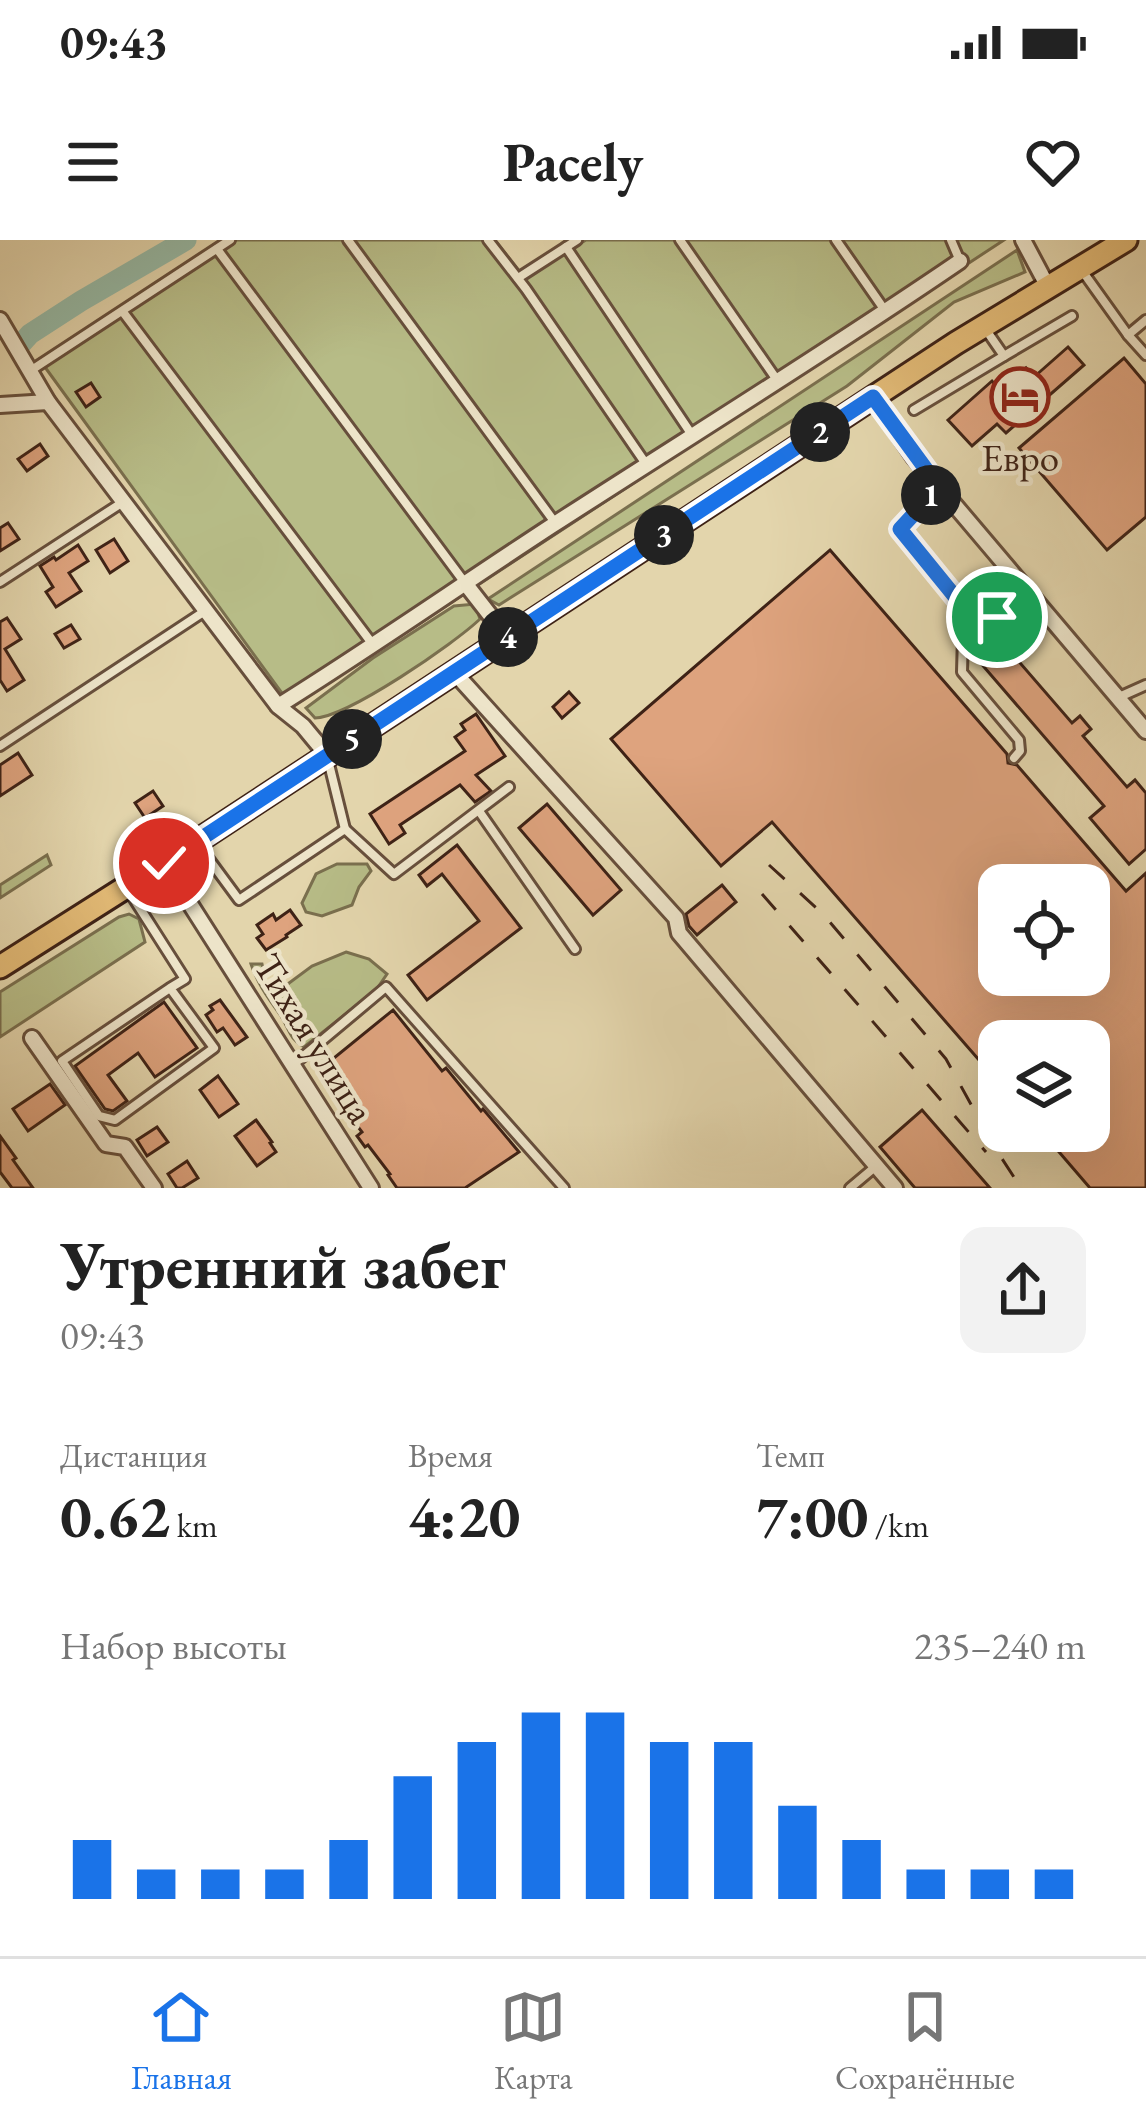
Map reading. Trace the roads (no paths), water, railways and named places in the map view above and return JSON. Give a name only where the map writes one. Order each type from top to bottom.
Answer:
[{"type":"main road","points":[[0,967],[873,397],[1126,240]]},
{"type":"street","points":[[1024,240],[1048,287]]},
{"type":"street","points":[[278,706],[960,261]]},
{"type":"street","points":[[0,320],[48,402],[278,706],[327,755]]},
{"type":"street","points":[[873,397],[939,487],[1146,731]]},
{"type":"street","points":[[0,405],[48,402]]},
{"type":"street","points":[[465,584],[507,637]]},
{"type":"street","points":[[454,672],[676,918],[679,933],[895,1188]]},
{"type":"street","name":"Тихая улица","points":[[164,863],[371,1188]]},
{"type":"street","points":[[32,1038],[106,1144],[124,1147],[154,1188]]},
{"type":"lane","points":[[28,372],[230,240]]},
{"type":"lane","points":[[348,240],[556,524]]},
{"type":"lane","points":[[488,240],[646,466]]},
{"type":"lane","points":[[518,278],[577,240]]},
{"type":"lane","points":[[680,240],[777,380]]},
{"type":"lane","points":[[836,240],[886,312]]},
{"type":"lane","points":[[951,240],[960,261]]},
{"type":"lane","points":[[566,247],[692,435]]},
{"type":"lane","points":[[217,249],[465,584]]},
{"type":"lane","points":[[1080,268],[1146,355]]},
{"type":"lane","points":[[123,312],[374,646]]},
{"type":"lane","points":[[914,410],[1072,316]]},
{"type":"lane","points":[[1128,335],[1146,320]]},
{"type":"lane","points":[[983,326],[1004,356]]},
{"type":"lane","points":[[939,487],[900,529],[974,620]]},
{"type":"lane","points":[[0,582],[124,502]]},
{"type":"lane","points":[[1014,758],[1020,751],[1019,740],[962,672],[963,636],[974,620],[997,617],[1029,593]]},
{"type":"lane","points":[[0,746],[207,610]]},
{"type":"lane","points":[[1117,698],[1146,685]]},
{"type":"lane","points":[[327,755],[346,829],[394,874],[508,787]]},
{"type":"lane","points":[[479,811],[575,949]]},
{"type":"lane","points":[[196,842],[239,900],[346,829]]},
{"type":"lane","points":[[126,886],[185,979],[170,988],[62,1060],[99,1116],[115,1120],[214,1048],[170,988]]},
{"type":"lane","points":[[291,1066],[386,987],[564,1188]]},
{"type":"lane","points":[[850,1188],[876,1166]]},
{"type":"waterway","points":[[20,345],[81,301],[186,240]]},
{"type":"railway","points":[[769,865],[823,914],[946,1059],[1021,1188]]},
{"type":"railway","points":[[762,894],[978,1143]]},
{"type":"place","name":"Евро","points":[[1020,397]]}]
